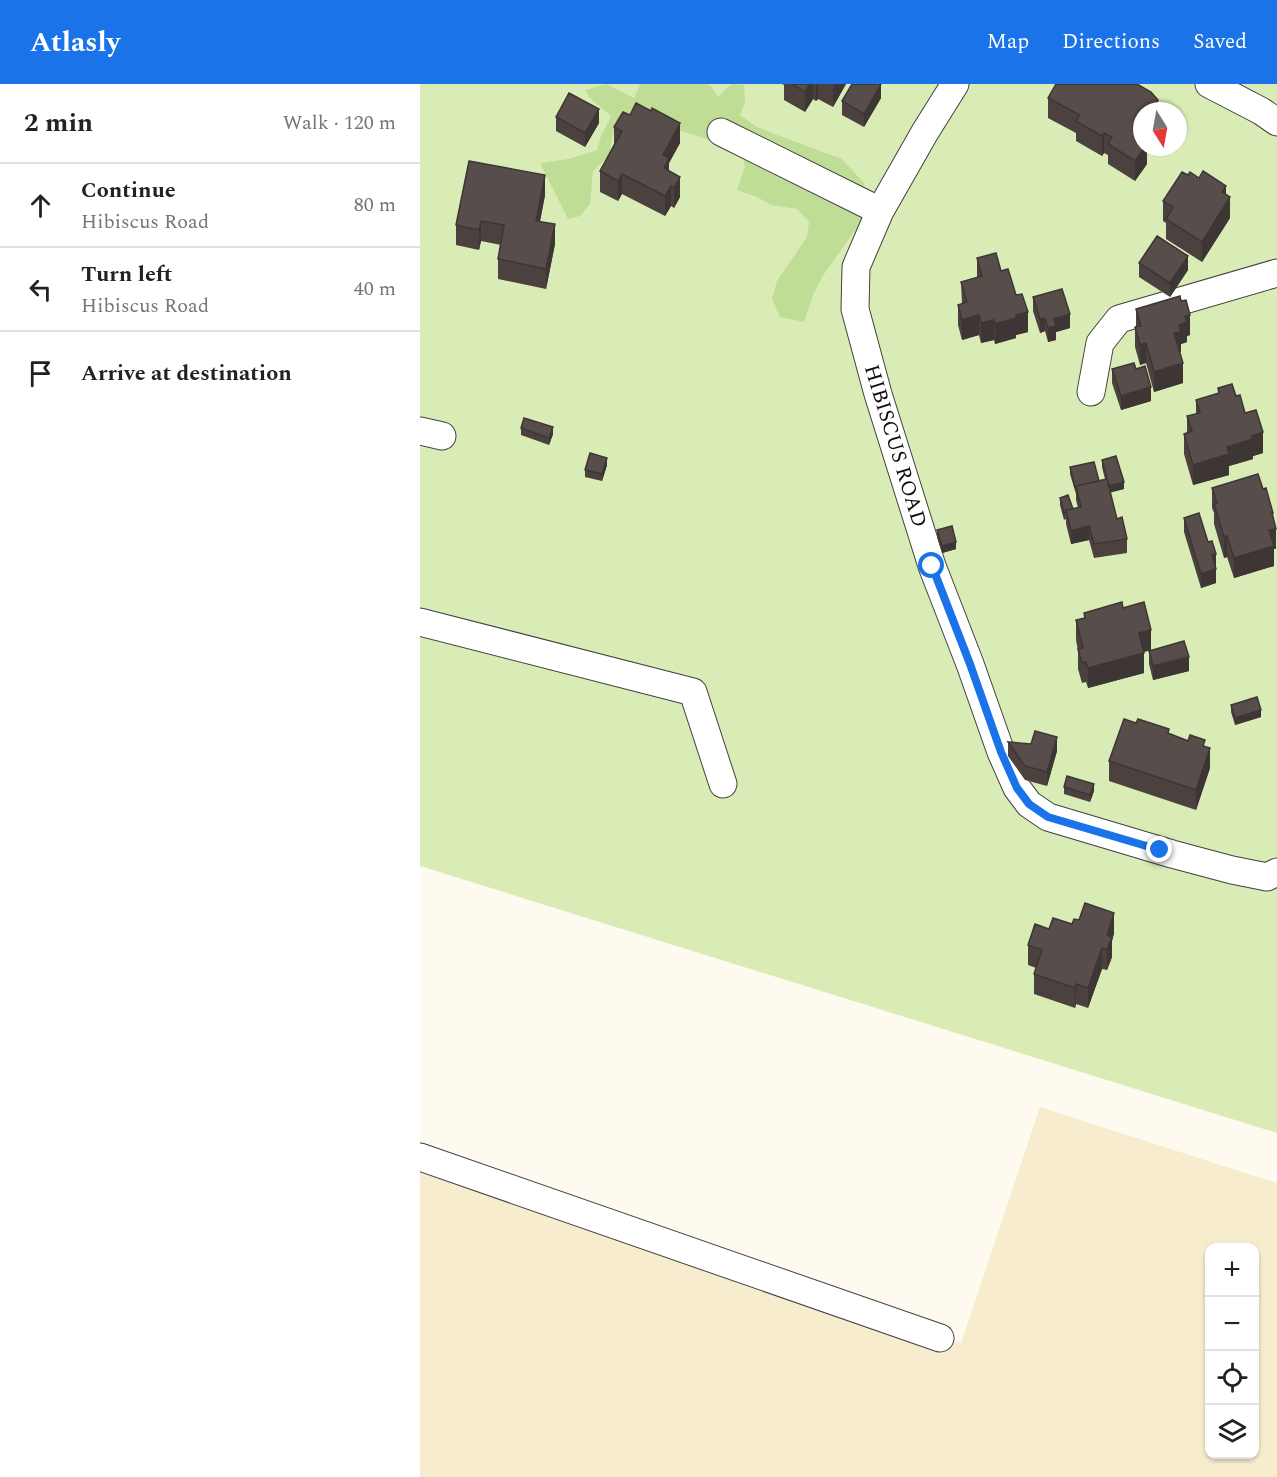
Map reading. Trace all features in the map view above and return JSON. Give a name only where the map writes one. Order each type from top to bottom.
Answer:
[{"type":"street","name":"HIBISCUS ROAD","points":[[955,84],[880,211],[856,267],[855,309],[878,394],[932,566],[1001,752],[1017,788],[1029,804],[1048,817],[1232,870],[1267,877],[1277,872]]},
{"type":"street","points":[[1209,84],[1277,122]]},
{"type":"street","points":[[722,132],[880,211]]},
{"type":"street","points":[[1091,392],[1100,343],[1119,319],[1277,273]]},
{"type":"street","points":[[420,622],[693,692],[723,784]]},
{"type":"street","points":[[420,1156],[940,1338]]},
{"type":"shaded area","points":[[1040,1107],[1277,1183],[1277,1477],[420,1477],[420,1161],[961,1343]]},
{"type":"green space","points":[[420,84],[1277,84],[1277,1133],[420,866]]},
{"type":"green space","points":[[606,84],[634,98],[640,84],[707,84],[718,97],[731,84],[744,85],[745,102],[740,115],[757,127],[842,159],[864,183],[866,215],[822,277],[804,322],[780,317],[772,299],[777,281],[807,237],[809,222],[797,209],[771,205],[737,190],[745,167],[742,153],[700,137],[631,117],[614,129],[609,156],[593,171],[590,204],[580,216],[568,219],[540,163],[569,159],[597,150],[611,116],[589,97],[585,90]]},
{"type":"building","points":[[792,84],[810,84],[805,92]]},
{"type":"building","points":[[852,84],[881,84],[864,114],[842,101]]},
{"type":"building","points":[[1056,84],[1137,84],[1151,92],[1158,100],[1157,102],[1133,102],[1133,156],[1139,156],[1135,161],[1108,144],[1112,137],[1104,133],[1102,136],[1076,121],[1080,115],[1048,98]]},
{"type":"building","points":[[569,93],[599,109],[585,133],[556,117]]},
{"type":"building","points":[[636,103],[651,111],[652,108],[680,123],[663,155],[669,158],[664,168],[680,177],[674,188],[671,186],[665,196],[622,174],[618,181],[600,171],[622,131],[614,127],[623,112],[630,115]]},
{"type":"building","points":[[469,161],[545,175],[536,221],[555,224],[546,269],[498,259],[504,225],[481,221],[479,230],[456,225]]},
{"type":"building","points":[[1203,171],[1226,186],[1222,192],[1230,197],[1202,242],[1166,219],[1173,207],[1163,201],[1182,172],[1188,175],[1190,172],[1199,178]]},
{"type":"building","points":[[1157,236],[1188,256],[1170,283],[1139,263]]},
{"type":"building","points":[[996,253],[1001,271],[1008,269],[1016,295],[1022,294],[1028,312],[995,324],[994,320],[981,323],[979,315],[962,320],[958,305],[967,302],[961,282],[982,276],[977,258]]},
{"type":"building","points":[[1062,289],[1070,314],[1054,319],[1056,326],[1048,328],[1045,318],[1040,319],[1033,297]]},
{"type":"building","points":[[1180,296],[1181,301],[1186,300],[1190,315],[1185,316],[1187,322],[1179,325],[1181,332],[1174,333],[1183,363],[1154,372],[1146,343],[1140,345],[1135,327],[1141,326],[1136,309]]},
{"type":"building","points":[[1134,363],[1136,369],[1145,366],[1151,387],[1121,396],[1112,369]]},
{"type":"building","points":[[1232,384],[1236,396],[1240,395],[1245,413],[1256,410],[1263,432],[1252,436],[1253,439],[1227,447],[1229,454],[1193,465],[1184,434],[1192,431],[1187,416],[1200,413],[1196,400],[1219,393],[1218,388]]},
{"type":"building","points":[[524,418],[553,427],[549,438],[521,428]]},
{"type":"building","points":[[590,453],[607,458],[602,474],[585,470]]},
{"type":"building","points":[[1116,456],[1124,482],[1109,486],[1102,460]]},
{"type":"building","points":[[1094,462],[1099,481],[1075,487],[1070,467]]},
{"type":"building","points":[[1258,474],[1263,489],[1266,488],[1273,513],[1276,529],[1269,530],[1274,546],[1234,558],[1227,536],[1224,537],[1214,504],[1217,503],[1212,488]]},
{"type":"building","points":[[1107,479],[1117,519],[1122,517],[1127,539],[1094,544],[1089,526],[1071,531],[1066,510],[1081,507],[1076,486]]},
{"type":"building","points":[[1068,495],[1073,509],[1066,510],[1064,513],[1060,498]]},
{"type":"building","points":[[1199,513],[1208,542],[1212,541],[1216,554],[1212,555],[1216,569],[1201,574],[1184,518]]},
{"type":"building","points":[[952,526],[956,542],[942,546],[937,530]]},
{"type":"building","points":[[1122,602],[1123,608],[1144,602],[1151,630],[1139,633],[1144,653],[1088,668],[1086,662],[1082,663],[1078,649],[1083,648],[1076,620],[1085,618],[1084,613]]},
{"type":"building","points":[[1184,641],[1189,657],[1153,666],[1149,651]]},
{"type":"building","points":[[1257,697],[1261,710],[1235,718],[1231,705]]},
{"type":"building","points":[[1124,719],[1136,723],[1138,719],[1169,729],[1168,733],[1188,741],[1190,735],[1205,740],[1203,746],[1210,748],[1196,790],[1109,761]]},
{"type":"building","points":[[1035,731],[1057,737],[1047,772],[1025,766],[1008,742],[1031,744]]},
{"type":"building","points":[[1067,776],[1094,784],[1090,795],[1064,787]]},
{"type":"building","points":[[1085,903],[1114,913],[1107,935],[1112,937],[1107,950],[1102,948],[1088,988],[1076,984],[1075,988],[1034,974],[1042,950],[1028,945],[1035,924],[1049,929],[1053,918],[1072,924],[1074,919],[1079,920]]},
{"type":"route","points":[[932,566],[1001,752],[1017,788],[1029,804],[1048,817],[1160,850]]}]
